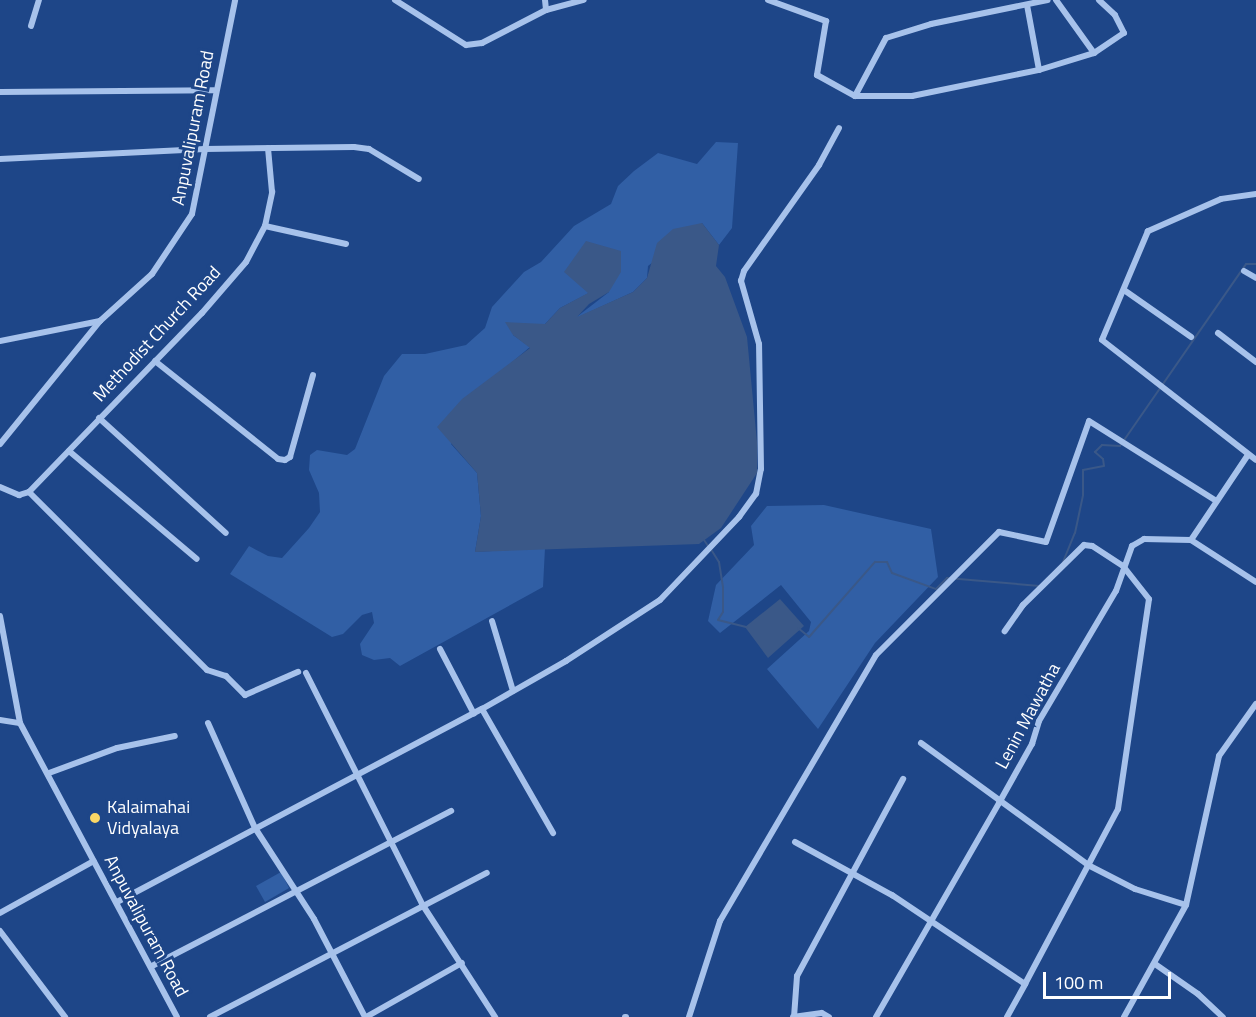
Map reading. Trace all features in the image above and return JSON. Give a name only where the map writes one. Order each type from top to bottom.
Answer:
[{"type":"street","points":[[31,26],[39,0]]},
{"type":"street","name":"Anpuvalipuram Road","points":[[0,444],[100,321],[153,274],[192,214],[214,90],[235,0]]},
{"type":"street","points":[[395,0],[466,45],[482,43],[546,10],[584,0]]},
{"type":"street","points":[[545,0],[546,10]]},
{"type":"street","points":[[768,0],[826,21],[817,75],[855,96],[912,96],[1039,70],[1094,53],[1124,33],[1115,15],[1099,0]]},
{"type":"street","points":[[855,96],[886,38],[931,24],[1048,0]]},
{"type":"street","points":[[1056,0],[1094,53]]},
{"type":"street","points":[[1027,5],[1039,70]]},
{"type":"street","points":[[0,92],[214,90]]},
{"type":"street","points":[[117,902],[356,773],[474,714],[513,691],[660,600],[739,517],[756,494],[761,470],[759,344],[741,281],[744,271],[819,165],[838,128]]},
{"type":"street","name":"Methodist Church Road","points":[[29,492],[246,262],[265,226],[273,192],[268,148]]},
{"type":"street","points":[[0,159],[205,149],[369,149],[419,179]]},
{"type":"street","points":[[1256,194],[1221,199],[1148,231],[1102,340],[1256,460]]},
{"type":"street","points":[[265,226],[346,244]]},
{"type":"street","points":[[1244,271],[1256,278]]},
{"type":"street","points":[[1124,290],[1191,337]]},
{"type":"street","points":[[0,340],[100,321]]},
{"type":"street","points":[[1218,333],[1256,362]]},
{"type":"street","points":[[154,361],[278,459],[285,460],[290,457],[314,375]]},
{"type":"street","points":[[99,418],[226,533]]},
{"type":"street","points":[[689,1017],[720,921],[876,656],[999,532],[1046,542],[1089,421],[1127,442],[1215,500]]},
{"type":"street","points":[[69,451],[196,559]]},
{"type":"street","points":[[1248,455],[1215,500],[1191,540],[1256,582]]},
{"type":"street","points":[[0,487],[19,495],[29,492],[207,670],[226,676],[245,694],[302,672],[391,839],[422,904],[495,1017]]},
{"type":"street","name":"Lenin Mawatha","points":[[876,1017],[1032,744],[1039,721],[1116,591],[1131,546],[1144,539],[1191,540]]},
{"type":"street","points":[[1005,632],[1023,605],[1084,545],[1092,546],[1123,566],[1149,599],[1150,606],[1118,809],[1007,1017]]},
{"type":"street","name":"Anpuvalipuram Road","points":[[0,616],[20,723],[49,773],[177,1017]]},
{"type":"street","points":[[492,621],[513,691]]},
{"type":"street","points":[[440,649],[474,714]]},
{"type":"street","points":[[1124,1017],[1186,905],[1219,756],[1256,704]]},
{"type":"street","points":[[482,709],[553,833]]},
{"type":"street","points":[[0,720],[20,723]]},
{"type":"street","points":[[208,723],[255,828],[296,889],[366,1017],[462,963]]},
{"type":"street","points":[[49,773],[117,748],[175,736]]},
{"type":"street","points":[[921,742],[999,803],[1088,865],[1135,890],[1186,905]]},
{"type":"street","points":[[829,1017],[822,1013],[794,1017],[793,995],[797,976],[853,877],[903,779]]},
{"type":"street","points":[[152,966],[391,839],[451,811]]},
{"type":"street","points":[[795,842],[853,877],[892,895],[1025,984]]},
{"type":"street","points":[[0,913],[94,861]]},
{"type":"street","points":[[210,1017],[422,904],[487,873]]},
{"type":"street","points":[[0,931],[65,1017]]},
{"type":"street","points":[[1155,964],[1198,994],[1223,1017]]},
{"type":"shaded area","points":[[716,142],[738,143],[732,228],[719,245],[702,223],[648,266],[647,278],[633,292],[574,319],[609,292],[579,281],[589,293],[560,308],[545,324],[513,335],[530,347],[505,368],[451,444],[477,473],[481,516],[475,552],[545,548],[543,587],[400,666],[390,658],[374,660],[362,655],[360,644],[374,623],[372,612],[362,615],[343,634],[332,637],[230,574],[249,546],[268,556],[282,558],[309,528],[320,512],[319,493],[309,470],[310,455],[317,450],[347,455],[355,449],[384,376],[402,354],[425,354],[466,345],[485,328],[492,307],[524,272],[541,262],[574,226],[611,204],[618,186],[634,171],[658,153],[697,164]]},
{"type":"shaded area","points":[[702,223],[719,245],[716,266],[725,277],[747,337],[757,442],[757,473],[721,528],[699,544],[475,552],[481,516],[477,473],[437,427],[462,399],[530,348],[513,335],[505,322],[545,324],[560,308],[588,293],[564,272],[586,241],[621,251],[621,272],[609,292],[589,304],[577,317],[633,292],[647,278],[657,243],[673,229]]},
{"type":"shaded area","points":[[824,505],[931,529],[938,577],[875,643],[818,729],[767,669],[809,631],[811,622],[781,585],[720,633],[708,621],[716,585],[754,545],[751,526],[767,506]]},
{"type":"shaded area","points":[[780,599],[804,626],[768,658],[745,627]]},
{"type":"shaded area","points":[[281,872],[289,888],[265,902],[256,886]]},
{"type":"waterway","points":[[1063,562],[1075,533],[1083,495],[1083,470],[1104,466],[1103,459],[1095,452],[1102,445],[1120,446],[1246,264],[1256,264]]},
{"type":"waterway","points":[[704,540],[708,546]]},
{"type":"waterway","points":[[712,551],[719,562],[723,588],[723,612],[718,620],[746,627]]},
{"type":"waterway","points":[[798,628],[809,637],[875,562],[887,562],[892,573],[936,589],[947,578],[1040,586]]},
{"type":"place","name":"Kalaimahai Vidyalaya","points":[[95,818]]}]
